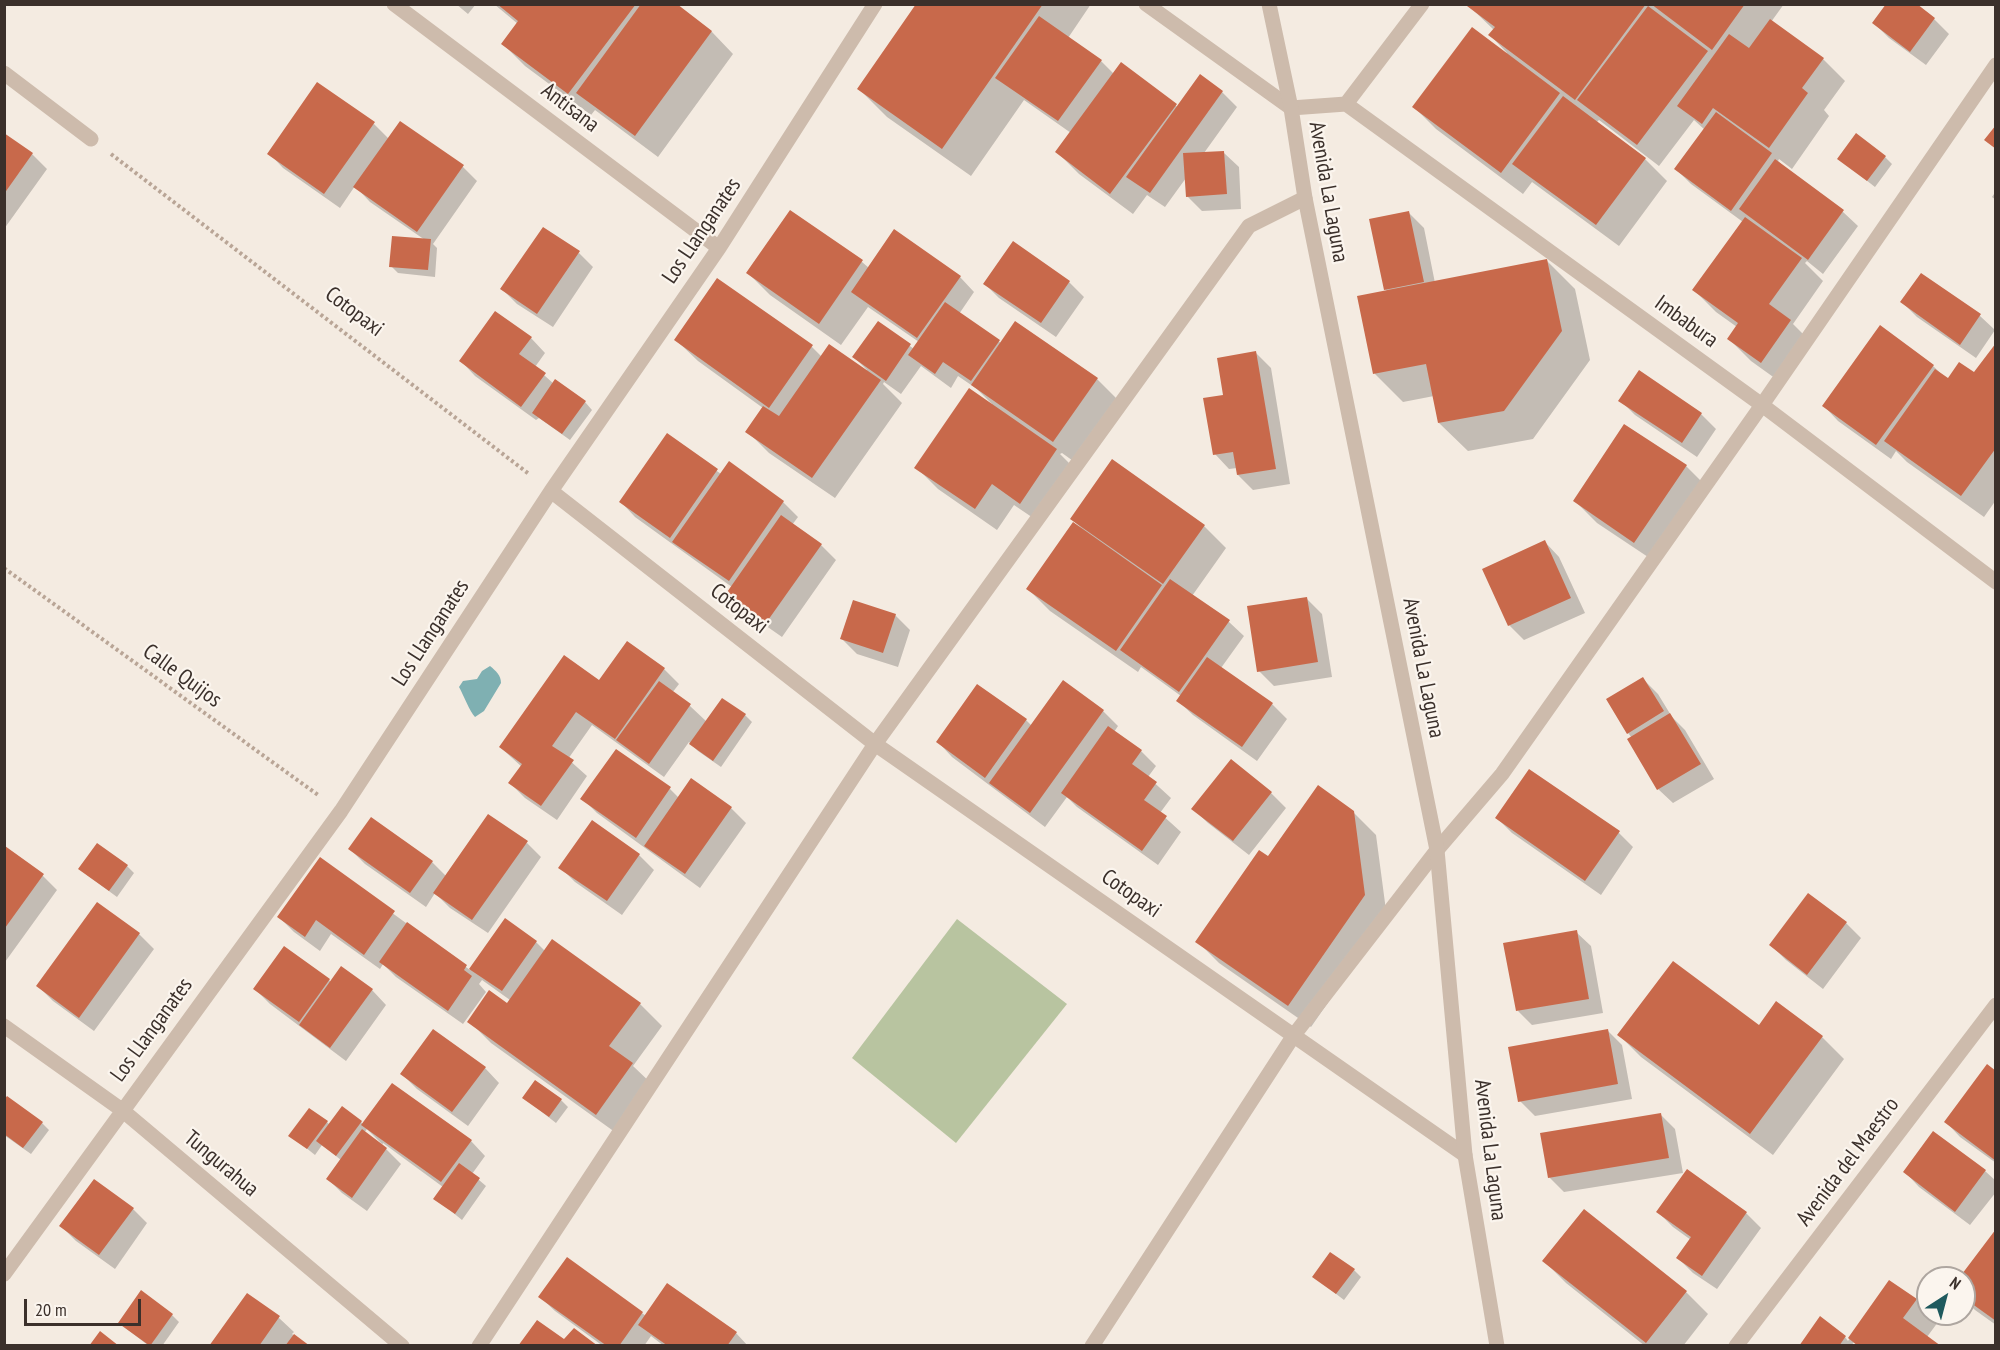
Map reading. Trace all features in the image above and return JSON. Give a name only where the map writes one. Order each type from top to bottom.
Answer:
[{"type":"street","name":"Antisana","points":[[394,4],[719,248]]},
{"type":"street","name":"Los Llanganates","points":[[4,1274],[341,811],[551,491],[719,248],[875,4]]},
{"type":"street","points":[[1146,4],[1291,108],[1346,104],[1422,4]]},
{"type":"street","name":"Avenida La Laguna","points":[[1269,4],[1291,108],[1305,198],[1437,850],[1465,1155],[1497,1346]]},
{"type":"street","points":[[1092,1346],[1294,1035],[1437,850],[1502,774],[1762,405],[1995,65]]},
{"type":"street","points":[[4,73],[91,139]]},
{"type":"street","name":"Imbabura","points":[[1346,104],[1762,405],[1995,582]]},
{"type":"street","points":[[478,1346],[874,744],[1249,226],[1305,198]]},
{"type":"street","name":"Cotopaxi","points":[[551,491],[874,744],[1465,1155]]},
{"type":"street","name":"Avenida del Maestro","points":[[1736,1346],[1995,1005]]},
{"type":"street","name":"Tungurahua","points":[[4,1026],[122,1110],[402,1346]]},
{"type":"path","name":"Cotopaxi","points":[[91,139],[551,491]]},
{"type":"path","name":"Calle Quijos","points":[[4,568],[341,811]]},
{"type":"green space","points":[[957,919],[1067,1004],[956,1143],[852,1058]]},
{"type":"water","points":[[490,666],[499,675],[501,683],[484,711],[475,717],[459,687],[463,681],[477,679],[482,671]]},
{"type":"building","points":[[497,4],[636,4],[568,94],[501,44],[518,21]]},
{"type":"building","points":[[641,4],[677,4],[712,31],[635,136],[576,93]]},
{"type":"building","points":[[916,4],[1043,4],[942,149],[857,89]]},
{"type":"building","points":[[1469,4],[1646,4],[1575,100],[1488,35],[1495,27],[1467,6]]},
{"type":"building","points":[[1651,4],[1745,4],[1712,50]]},
{"type":"building","points":[[1886,4],[1917,4],[1935,18],[1910,52],[1872,23]]},
{"type":"building","points":[[1648,6],[1708,51],[1637,145],[1577,100]]},
{"type":"building","points":[[1039,16],[1102,60],[1058,121],[995,78]]},
{"type":"building","points":[[1770,19],[1824,58],[1802,88],[1808,93],[1769,148],[1713,108],[1702,124],[1677,106],[1729,34],[1749,48]]},
{"type":"building","points":[[1472,27],[1560,93],[1501,173],[1412,107]]},
{"type":"building","points":[[1121,62],[1177,104],[1110,194],[1055,152]]},
{"type":"building","points":[[1200,74],[1223,91],[1150,193],[1126,177]]},
{"type":"building","points":[[317,82],[375,122],[324,194],[267,154]]},
{"type":"building","points":[[1563,96],[1646,158],[1596,225],[1512,164]]},
{"type":"building","points":[[1716,112],[1772,153],[1731,211],[1674,169]]},
{"type":"building","points":[[400,121],[464,165],[417,232],[353,187]]},
{"type":"building","points":[[1996,125],[1996,149],[1984,140]]},
{"type":"building","points":[[4,133],[33,153],[4,194]]},
{"type":"building","points":[[1856,133],[1886,156],[1867,181],[1837,159]]},
{"type":"building","points":[[1224,151],[1227,194],[1186,197],[1183,153]]},
{"type":"building","points":[[1775,159],[1844,210],[1808,260],[1739,209]]},
{"type":"building","points":[[790,210],[863,260],[819,324],[746,273]]},
{"type":"building","points":[[1409,211],[1424,282],[1384,290],[1369,219]]},
{"type":"building","points":[[1745,217],[1802,258],[1769,304],[1791,320],[1761,363],[1727,339],[1738,323],[1692,290]]},
{"type":"building","points":[[543,227],[580,251],[537,314],[500,289]]},
{"type":"building","points":[[894,229],[961,276],[917,338],[851,292]]},
{"type":"building","points":[[392,236],[431,239],[428,270],[389,267]]},
{"type":"building","points":[[1013,241],[1070,281],[1041,323],[983,284]]},
{"type":"building","points":[[1547,259],[1562,331],[1504,411],[1438,423],[1426,364],[1373,374],[1357,296]]},
{"type":"building","points":[[1921,273],[1981,314],[1960,345],[1900,302]]},
{"type":"building","points":[[717,278],[813,345],[769,408],[674,340]]},
{"type":"building","points":[[945,302],[1000,340],[971,381],[943,362],[935,374],[908,355]]},
{"type":"building","points":[[495,311],[532,337],[519,354],[546,373],[521,407],[459,361]]},
{"type":"building","points":[[878,321],[911,344],[886,381],[852,357]]},
{"type":"building","points":[[1015,321],[1098,378],[1053,442],[971,385]]},
{"type":"building","points":[[1880,325],[1934,365],[1876,445],[1822,406]]},
{"type":"building","points":[[1996,343],[1996,448],[1961,496],[1884,441],[1935,369],[1948,378],[1959,362],[1974,372]]},
{"type":"building","points":[[829,344],[881,380],[812,478],[745,432],[763,406],[779,416]]},
{"type":"building","points":[[1256,351],[1276,469],[1237,475],[1233,452],[1213,455],[1203,398],[1223,395],[1217,358]]},
{"type":"building","points":[[1639,370],[1702,413],[1682,443],[1618,401]]},
{"type":"building","points":[[555,379],[586,401],[562,434],[532,413]]},
{"type":"building","points":[[969,388],[1057,449],[1020,504],[992,484],[975,509],[914,468]]},
{"type":"building","points":[[1624,424],[1687,465],[1634,543],[1573,501]]},
{"type":"building","points":[[667,433],[718,469],[670,538],[619,502]]},
{"type":"building","points":[[1112,459],[1205,525],[1163,584],[1070,519]]},
{"type":"building","points":[[729,461],[784,501],[729,581],[672,542]]},
{"type":"building","points":[[781,515],[822,544],[766,623],[725,595]]},
{"type":"building","points":[[1073,522],[1162,585],[1116,651],[1026,589]]},
{"type":"building","points":[[1545,540],[1571,598],[1508,626],[1482,569]]},
{"type":"building","points":[[1170,579],[1230,620],[1179,692],[1120,650]]},
{"type":"building","points":[[1307,597],[1318,662],[1257,672],[1247,606]]},
{"type":"building","points":[[853,600],[896,614],[883,653],[840,639]]},
{"type":"building","points":[[627,641],[665,668],[615,739],[576,712],[552,746],[574,760],[541,806],[508,783],[522,764],[499,747],[564,655],[599,680]]},
{"type":"building","points":[[1207,657],[1273,703],[1242,747],[1176,701]]},
{"type":"building","points":[[1643,677],[1664,711],[1627,734],[1606,699]]},
{"type":"building","points":[[1063,680],[1104,710],[1030,813],[989,783]]},
{"type":"building","points":[[659,681],[691,704],[649,764],[616,740]]},
{"type":"building","points":[[977,684],[1027,719],[985,778],[936,742]]},
{"type":"building","points":[[722,698],[746,714],[713,761],[689,744]]},
{"type":"building","points":[[1670,713],[1701,764],[1657,790],[1627,739]]},
{"type":"building","points":[[1108,726],[1142,750],[1132,764],[1157,782],[1144,800],[1167,816],[1142,851],[1061,793]]},
{"type":"building","points":[[616,749],[671,787],[636,838],[580,799]]},
{"type":"building","points":[[1231,759],[1272,792],[1233,841],[1191,809]]},
{"type":"building","points":[[1529,769],[1620,831],[1585,881],[1495,818]]},
{"type":"building","points":[[691,778],[732,807],[685,874],[644,846]]},
{"type":"building","points":[[1318,785],[1354,811],[1365,895],[1288,1006],[1195,942],[1259,850],[1268,856]]},
{"type":"building","points":[[488,814],[528,841],[472,920],[433,893]]},
{"type":"building","points":[[371,817],[433,861],[410,893],[348,849]]},
{"type":"building","points":[[592,820],[640,854],[607,901],[558,868]]},
{"type":"building","points":[[97,843],[128,865],[109,891],[78,869]]},
{"type":"building","points":[[5,846],[44,874],[5,928]]},
{"type":"building","points":[[320,857],[395,911],[364,955],[316,920],[305,937],[277,917]]},
{"type":"building","points":[[1808,893],[1847,922],[1807,975],[1769,945]]},
{"type":"building","points":[[97,902],[140,933],[79,1018],[36,986]]},
{"type":"building","points":[[505,918],[537,941],[502,991],[469,969]]},
{"type":"building","points":[[407,922],[467,965],[464,970],[472,976],[448,1011],[379,962]]},
{"type":"building","points":[[1577,930],[1589,999],[1516,1011],[1503,943]]},
{"type":"building","points":[[552,939],[641,1003],[609,1046],[633,1063],[596,1115],[467,1022],[489,990],[507,1003]]},
{"type":"building","points":[[284,946],[330,979],[299,1022],[253,989]]},
{"type":"building","points":[[1673,961],[1759,1025],[1776,1001],[1823,1036],[1750,1134],[1617,1035]]},
{"type":"building","points":[[341,966],[373,989],[330,1048],[299,1025]]},
{"type":"building","points":[[433,1029],[486,1067],[452,1112],[400,1074]]},
{"type":"building","points":[[1608,1029],[1618,1084],[1518,1102],[1508,1047]]},
{"type":"building","points":[[1987,1064],[1996,1071],[1996,1161],[1944,1122]]},
{"type":"building","points":[[535,1080],[562,1099],[549,1117],[522,1098]]},
{"type":"building","points":[[392,1083],[472,1140],[441,1182],[361,1125]]},
{"type":"building","points":[[7,1096],[43,1122],[23,1148],[4,1134],[4,1100]]},
{"type":"building","points":[[342,1106],[362,1121],[336,1156],[316,1141]]},
{"type":"building","points":[[309,1108],[328,1121],[307,1149],[288,1136]]},
{"type":"building","points":[[1661,1113],[1669,1158],[1548,1178],[1540,1133]]},
{"type":"building","points":[[362,1129],[387,1148],[352,1198],[326,1179]]},
{"type":"building","points":[[1933,1131],[1986,1170],[1955,1212],[1903,1172]]},
{"type":"building","points":[[459,1163],[480,1178],[455,1214],[433,1199]]},
{"type":"building","points":[[1687,1169],[1747,1212],[1702,1276],[1676,1258],[1691,1237],[1656,1212]]},
{"type":"building","points":[[94,1179],[134,1208],[99,1255],[59,1226]]},
{"type":"building","points":[[1584,1209],[1687,1291],[1646,1343],[1542,1261]]},
{"type":"building","points":[[1996,1229],[1996,1321],[1976,1307],[1976,1266],[1968,1266]]},
{"type":"building","points":[[1330,1252],[1355,1269],[1336,1294],[1312,1277]]},
{"type":"building","points":[[567,1257],[643,1312],[619,1346],[607,1346],[538,1297]]},
{"type":"building","points":[[1889,1280],[1916,1298],[1903,1318],[1941,1346],[1858,1346],[1848,1338]]},
{"type":"building","points":[[667,1283],[737,1332],[727,1346],[668,1346],[638,1325]]},
{"type":"building","points":[[141,1290],[173,1314],[150,1346],[118,1323]]},
{"type":"building","points":[[247,1293],[280,1316],[259,1346],[209,1346]]},
{"type":"building","points":[[1820,1316],[1846,1336],[1839,1346],[1799,1346]]},
{"type":"building","points":[[537,1320],[564,1339],[574,1328],[598,1346],[518,1346]]},
{"type":"building","points":[[100,1331],[119,1346],[89,1346]]},
{"type":"building","points":[[294,1334],[310,1346],[285,1346]]}]
